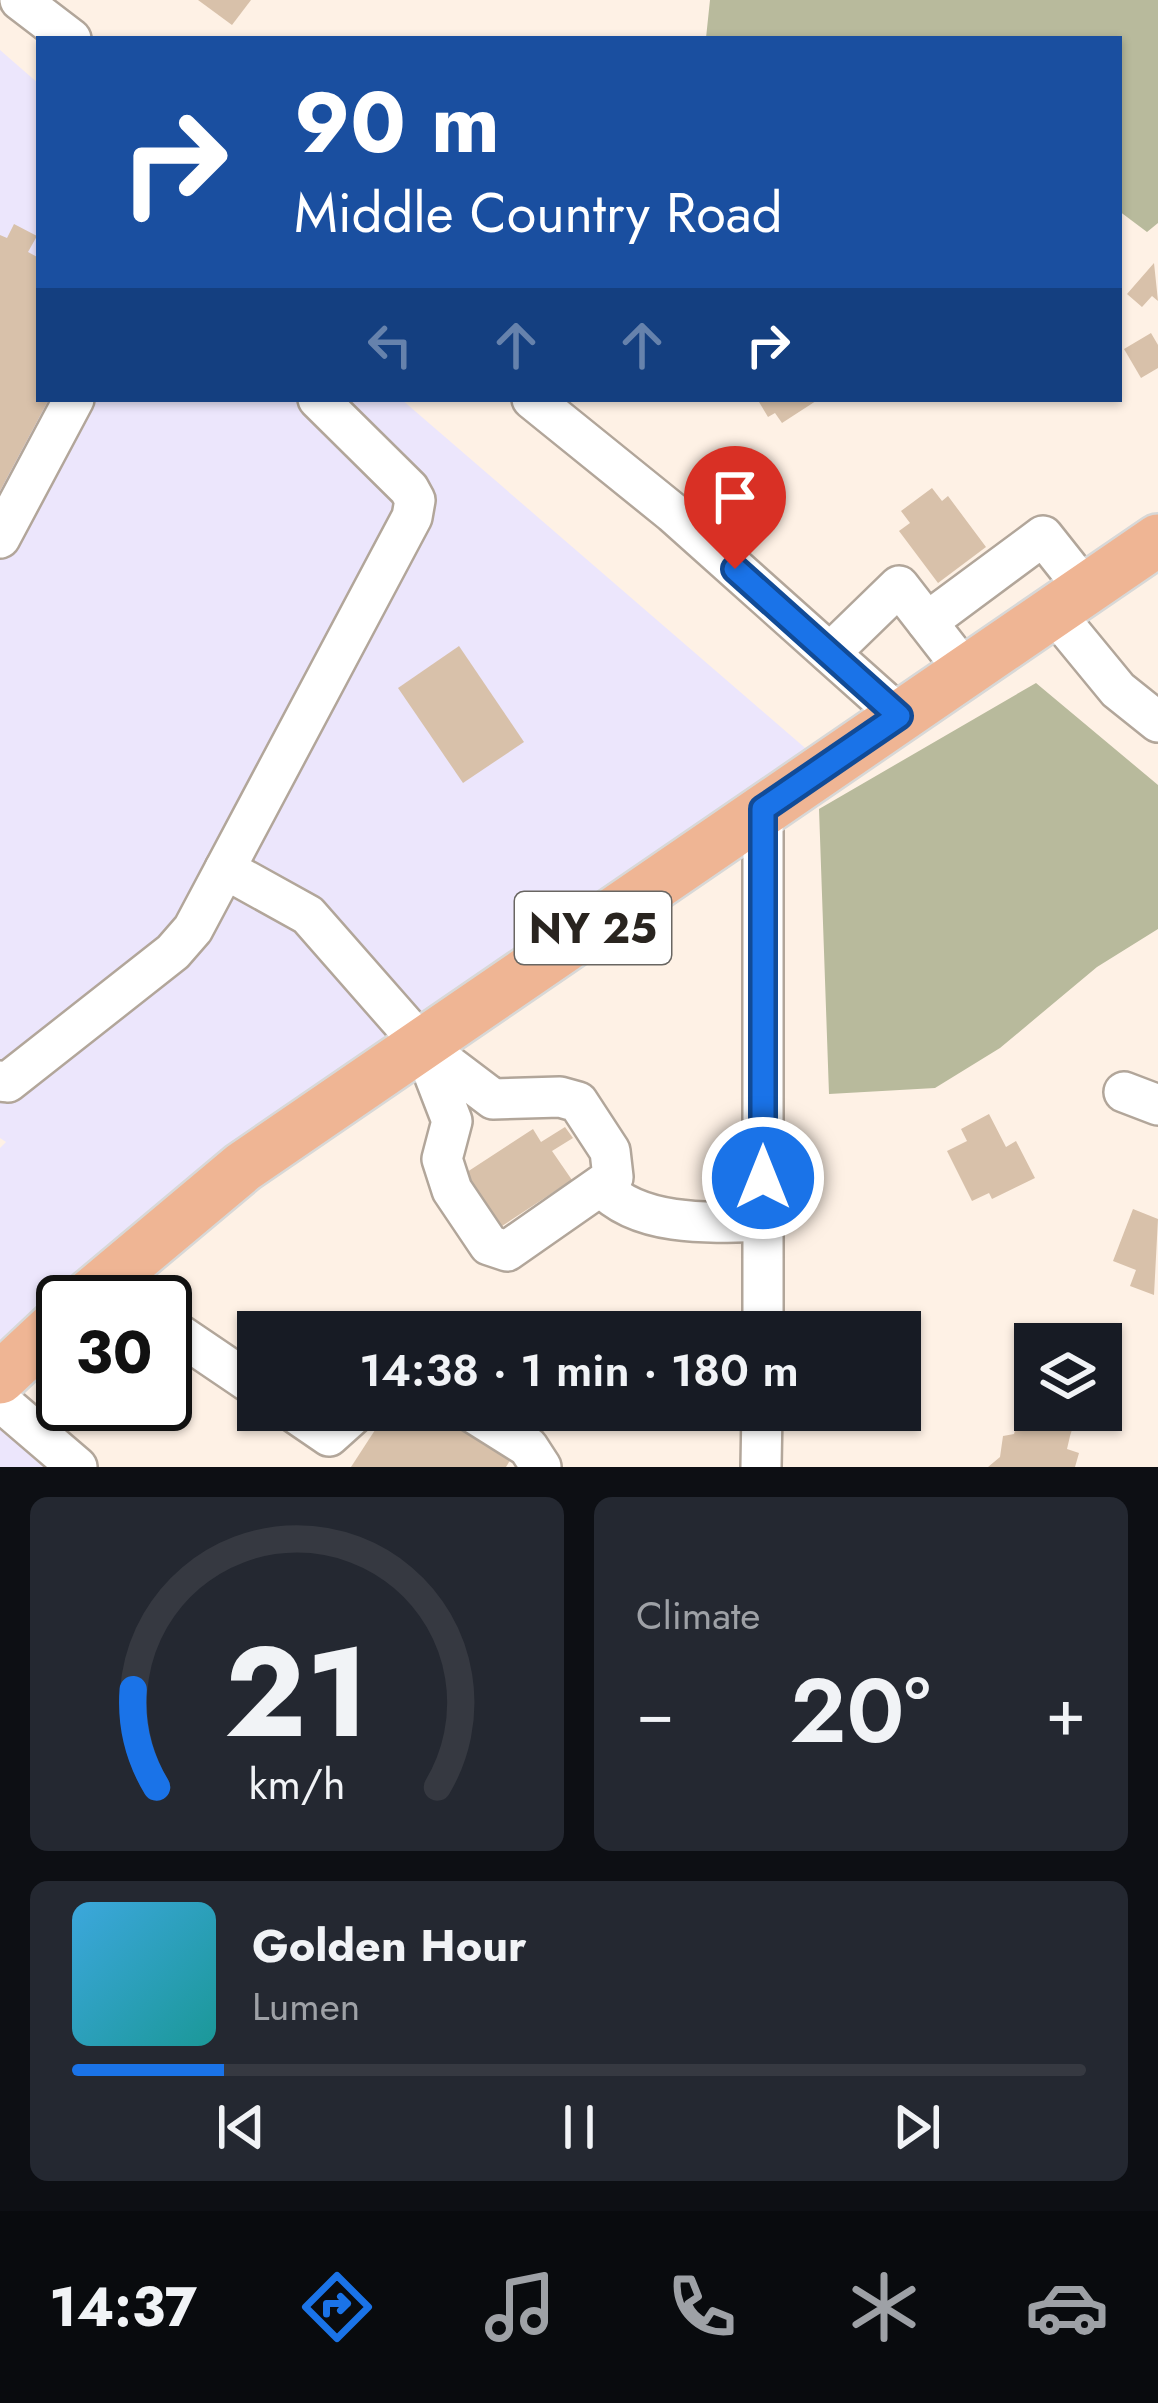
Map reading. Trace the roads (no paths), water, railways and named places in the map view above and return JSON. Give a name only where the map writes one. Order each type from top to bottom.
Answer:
[{"type":"main road","name":"NY 25","points":[[124,1275],[243,1167],[1158,540]]},
{"type":"main road","name":"NY 25","points":[[0,1378],[36,1349]]},
{"type":"street","points":[[20,0],[67,36]]},
{"type":"street","points":[[0,538],[72,402]]},
{"type":"street","points":[[0,1081],[8,1082],[173,952],[193,929],[412,517],[415,500],[409,489],[321,402]]},
{"type":"street","points":[[536,402],[673,513],[899,716]]},
{"type":"street","points":[[927,622],[1043,536],[1069,600],[1118,690],[1158,722]]},
{"type":"street","points":[[830,653],[899,586],[964,671]]},
{"type":"street","points":[[763,809],[763,1311]]},
{"type":"street","points":[[225,869],[308,916],[423,1046],[493,1099],[560,1097],[578,1102],[615,1166],[613,1177],[507,1251],[489,1245],[452,1190],[442,1159],[452,1121],[423,1046]]},
{"type":"street","points":[[601,1186],[615,1201],[640,1213],[713,1223],[763,1221]]},
{"type":"street","points":[[192,1343],[237,1374]]},
{"type":"street","points":[[0,1401],[77,1467]]},
{"type":"street","points":[[502,1431],[528,1447],[541,1467]]},
{"type":"street","points":[[761,1467],[762,1431]]}]
